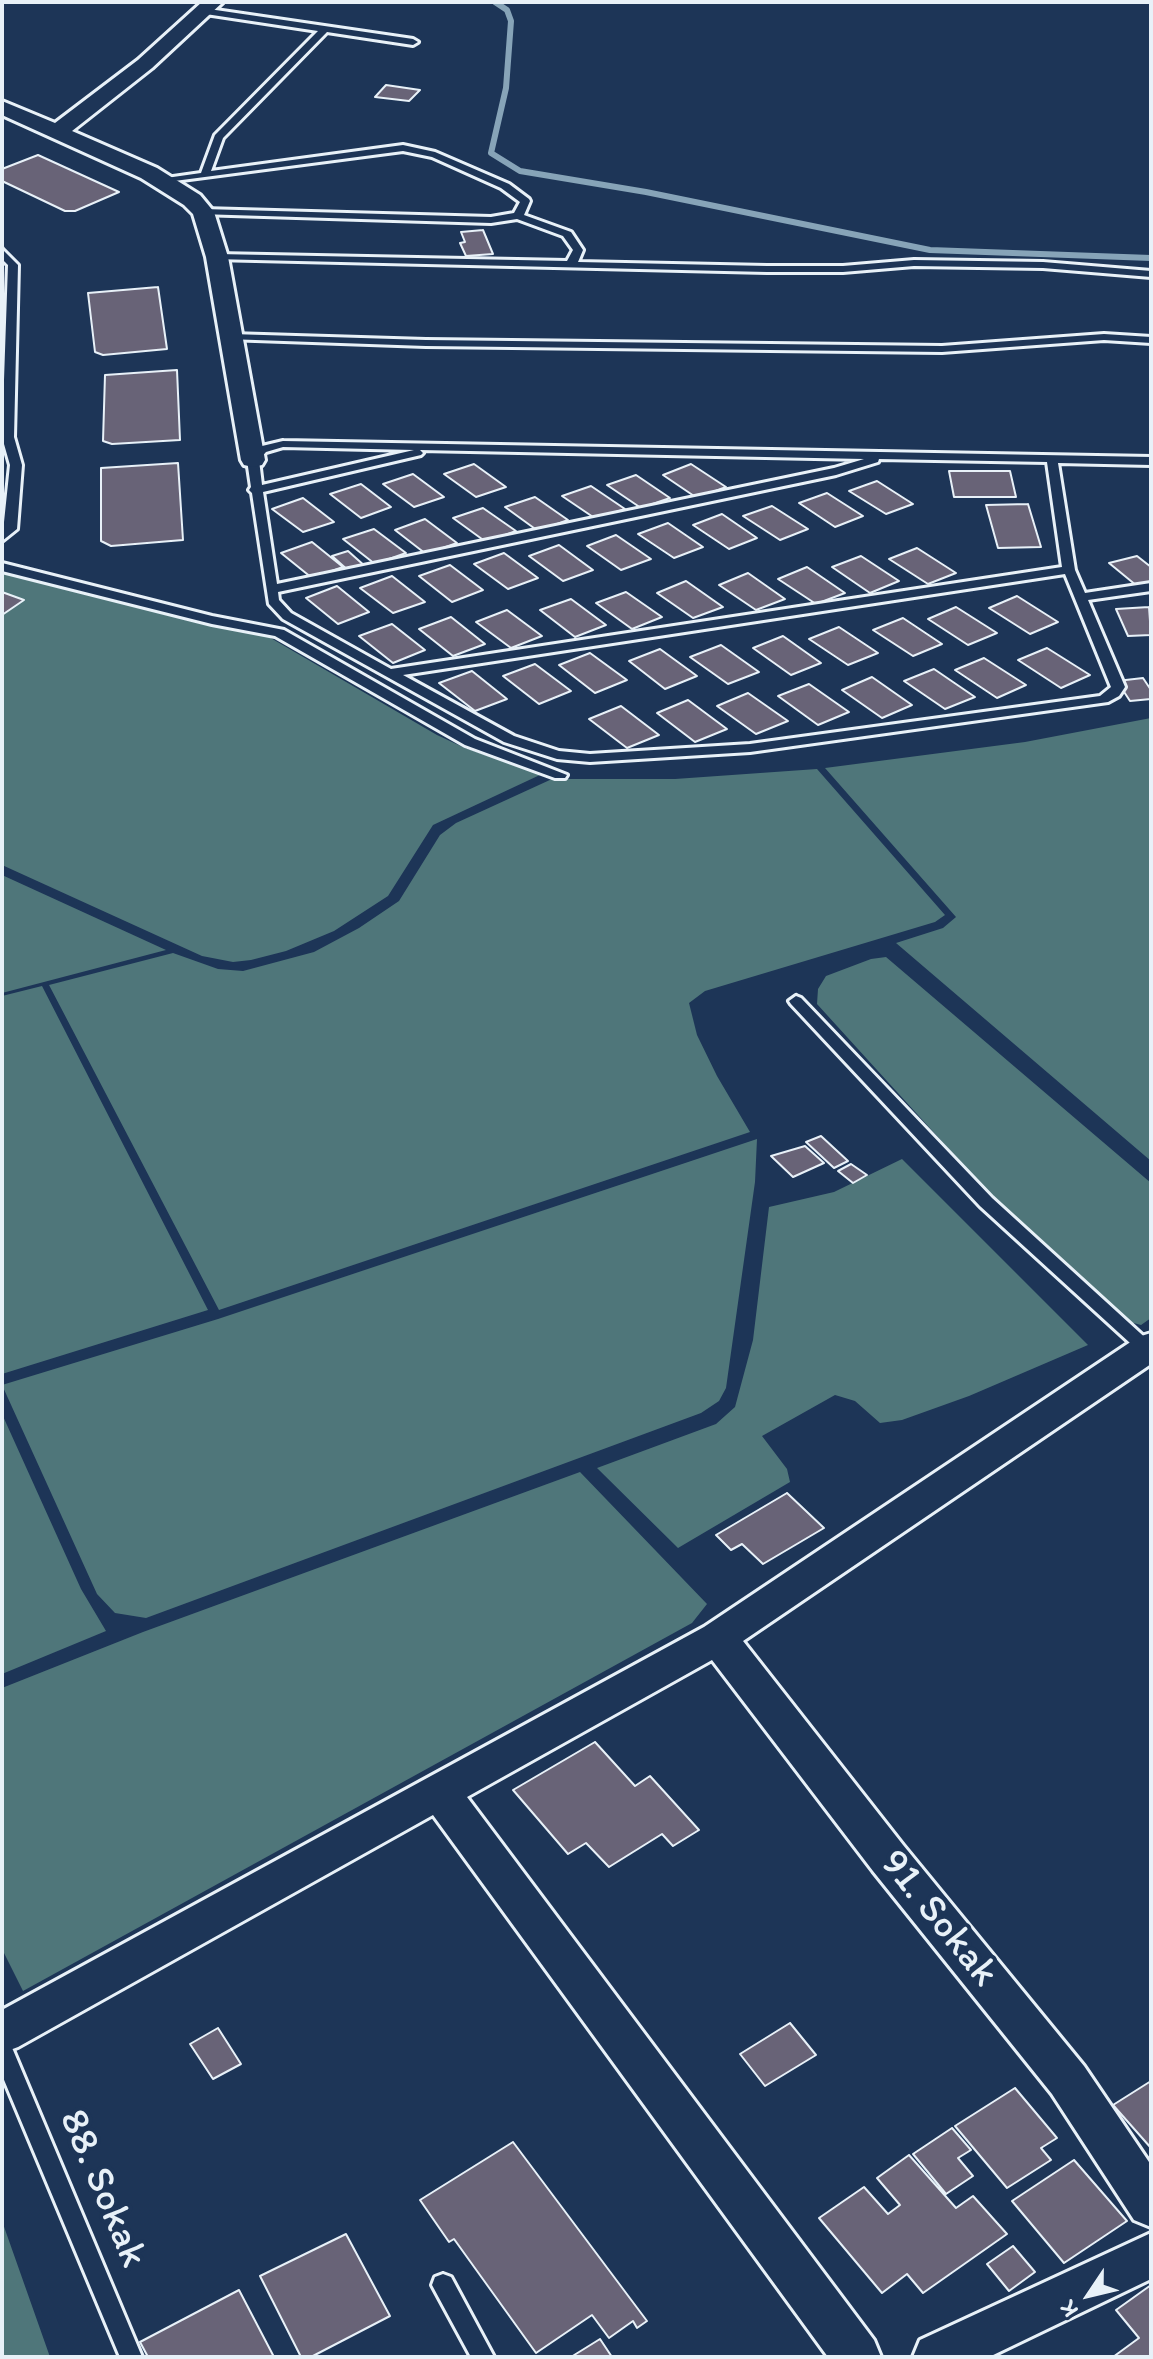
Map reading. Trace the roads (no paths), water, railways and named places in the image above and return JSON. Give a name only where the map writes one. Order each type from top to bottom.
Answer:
[{"type":"street","points":[[58,131],[145,64],[208,7]]},
{"type":"street","points":[[2,107],[163,181],[192,200],[203,212],[217,257],[253,460]]},
{"type":"street","points":[[2,2033],[718,1638],[1150,1349]]},
{"type":"street","name":"91. Sokak","points":[[718,1638],[888,1858],[1068,2080],[1151,2205]]},
{"type":"street","points":[[440,1792],[857,2357]]},
{"type":"street","points":[[937,2357],[1151,2255]]},
{"type":"lane","points":[[208,7],[323,31],[413,42]]},
{"type":"lane","points":[[205,175],[218,137],[323,31]]},
{"type":"lane","points":[[163,181],[403,148],[435,155],[505,186],[525,201],[518,216]]},
{"type":"lane","points":[[203,212],[491,220],[518,216],[567,234],[578,250],[572,263]]},
{"type":"lane","points":[[2,252],[13,265],[5,437],[16,465],[11,529],[2,537]]},
{"type":"lane","points":[[217,257],[767,269],[843,269],[928,263],[1043,265],[1151,274]]},
{"type":"lane","points":[[231,337],[426,343],[942,349],[1104,337],[1151,340]]},
{"type":"lane","points":[[1052,459],[1069,570],[1118,687],[1103,699],[750,748],[590,758],[557,755],[509,739],[287,616],[273,601],[253,460],[262,449],[283,444],[887,456],[1052,459],[1151,461]]},
{"type":"lane","points":[[255,490],[443,447]]},
{"type":"lane","points":[[273,589],[836,471],[887,456]]},
{"type":"lane","points":[[2,567],[212,620],[279,633],[470,742],[560,775]]},
{"type":"lane","points":[[388,673],[1069,570]]},
{"type":"lane","points":[[1080,597],[1151,587]]},
{"type":"lane","points":[[796,1001],[986,1202],[1150,1349]]},
{"type":"lane","name":"88. Sokak","points":[[2,2050],[131,2357]]},
{"type":"lane","points":[[443,2285],[483,2357]]},
{"type":"waterway","points":[[495,2],[507,10],[511,21],[506,88],[491,153],[520,171],[646,192],[930,250],[1151,258]]}]
